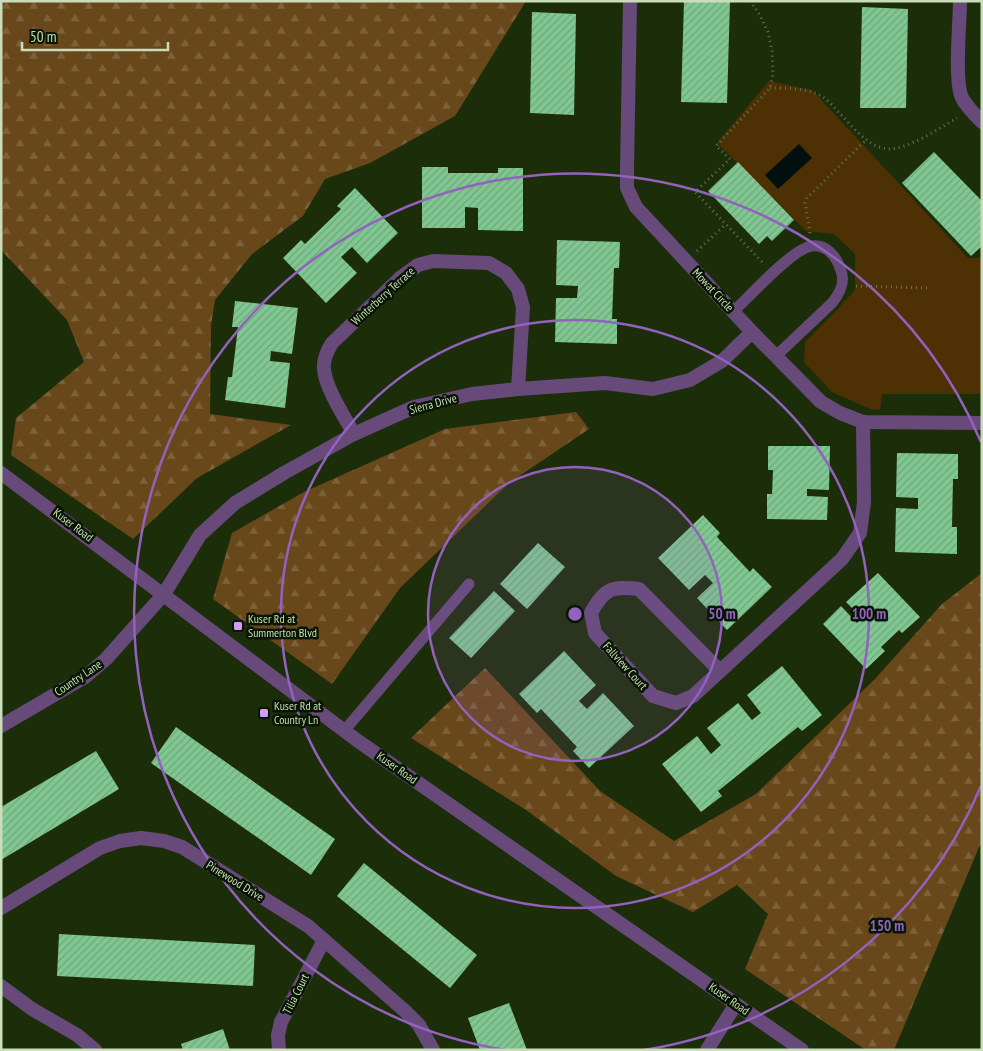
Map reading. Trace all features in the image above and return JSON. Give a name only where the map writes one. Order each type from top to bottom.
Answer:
[{"type":"street","name":"Mowat Circle","points":[[630,1],[627,188],[636,207],[733,312],[821,402],[840,413],[863,422],[982,423]]},
{"type":"street","points":[[960,1],[958,83],[962,97],[970,110],[982,122]]},
{"type":"street","name":"Winterberry Terrace","points":[[354,434],[328,384],[324,370],[325,355],[332,343],[400,278],[418,265],[433,261],[490,263],[506,273],[518,289],[523,307],[518,389]]},
{"type":"street","name":"Sierra Drive","points":[[164,594],[200,536],[235,503],[354,434],[414,407],[472,394],[518,389],[605,383],[653,389],[690,380],[722,361],[752,332]]},
{"type":"street","name":"Fallview Court","points":[[720,671],[639,588],[618,587],[601,596],[591,613],[595,633],[653,696],[676,703],[693,696],[842,559],[860,533],[864,502],[863,422]]},
{"type":"street","name":"Kuser Road","points":[[1,473],[344,730],[802,1050]]},
{"type":"street","name":"Country Lane","points":[[1,726],[85,677],[106,659],[164,594]]},
{"type":"street","name":"Pinewood Drive","points":[[1,908],[100,848],[120,841],[141,838],[164,841],[182,848],[308,926],[405,1011],[419,1025],[433,1050]]},
{"type":"street","name":"Tilia Court","points":[[279,1050],[278,1035],[281,1022],[324,940]]},
{"type":"street","points":[[1,986],[32,1009],[77,1035],[95,1050]]},
{"type":"street","points":[[707,1050],[736,1004]]},
{"type":"lane","points":[[733,312],[797,252],[812,246],[825,248],[837,260],[842,271],[840,293],[832,303],[776,356]]},
{"type":"lane","points":[[344,730],[469,584]]},
{"type":"path","points":[[750,1],[768,32],[772,51],[773,74],[770,88],[716,146],[730,159],[696,192],[773,274]]},
{"type":"path","points":[[770,88],[800,90],[822,97],[866,140],[887,149],[900,147],[922,138],[970,110]]},
{"type":"path","points":[[812,246],[805,203],[807,198],[866,140]]},
{"type":"path","points":[[687,262],[726,224]]},
{"type":"path","points":[[842,286],[928,288]]},
{"type":"green space","points":[[1,1],[526,1],[455,116],[370,163],[325,179],[303,216],[252,254],[215,300],[211,325],[210,414],[291,425],[197,478],[133,539],[11,455],[16,418],[84,362],[67,320],[1,250]]},
{"type":"green space","points":[[576,412],[589,429],[509,483],[400,588],[332,684],[213,599],[232,533],[304,492],[445,429]]},
{"type":"green space","points":[[982,573],[982,840],[894,1050],[866,1050],[745,969],[768,914],[737,885],[693,912],[616,876],[526,810],[411,738],[485,668],[600,791],[674,841],[756,794],[875,679],[942,604]]},
{"type":"shaded area","points":[[769,81],[812,90],[968,258],[982,258],[982,394],[882,394],[880,410],[870,409],[832,392],[804,362],[805,342],[855,290],[855,254],[834,234],[806,231],[717,143]]},
{"type":"shaded area","points":[[799,144],[812,158],[778,189],[765,175]]},
{"type":"building","points":[[684,1],[730,1],[727,103],[681,102]]},
{"type":"building","points":[[862,7],[908,9],[906,108],[860,108]]},
{"type":"building","points":[[532,12],[576,14],[574,115],[530,113]]},
{"type":"building","points":[[934,152],[982,201],[982,246],[971,256],[902,183]]},
{"type":"building","points":[[738,162],[794,220],[772,241],[767,236],[759,244],[708,191]]},
{"type":"building","points":[[422,167],[448,167],[448,173],[498,173],[498,168],[523,168],[523,231],[478,230],[478,208],[465,207],[465,228],[422,228]]},
{"type":"building","points":[[355,188],[398,233],[367,263],[352,247],[341,257],[357,273],[326,303],[283,258],[301,240],[305,244],[341,209],[337,206]]},
{"type":"building","points":[[557,240],[620,242],[619,268],[614,268],[612,319],[617,319],[617,344],[555,342],[556,298],[577,298],[578,286],[556,285]]},
{"type":"building","points":[[235,301],[298,308],[292,354],[271,351],[270,361],[290,363],[285,408],[225,400],[228,377],[232,377],[238,327],[232,327]]},
{"type":"building","points":[[768,446],[830,446],[829,490],[807,489],[807,496],[828,497],[827,520],[767,519],[767,494],[772,494],[773,470],[768,470]]},
{"type":"building","points":[[897,453],[958,454],[958,479],[953,479],[952,527],[957,527],[957,554],[895,552],[896,508],[918,509],[918,498],[896,497]]},
{"type":"building","points":[[703,515],[720,533],[717,537],[750,572],[753,568],[772,587],[727,630],[697,598],[713,583],[705,575],[689,590],[658,558]]},
{"type":"building","points":[[538,543],[565,567],[527,609],[500,584]]},
{"type":"building","points":[[878,573],[920,617],[902,633],[899,630],[881,647],[885,651],[866,669],[823,624],[841,606],[857,623],[862,618],[846,602]]},
{"type":"building","points":[[494,591],[515,611],[471,658],[449,638]]},
{"type":"building","points":[[564,651],[596,685],[579,701],[587,709],[603,693],[634,726],[589,768],[573,751],[577,747],[541,709],[537,713],[519,694]]},
{"type":"building","points":[[782,666],[822,715],[802,731],[798,727],[718,791],[722,796],[701,812],[662,764],[697,736],[711,754],[721,745],[707,728],[738,703],[752,720],[761,713],[747,695]]},
{"type":"building","points":[[176,727],[335,839],[311,875],[151,763]]},
{"type":"building","points":[[96,751],[119,789],[1,860],[1,807]]},
{"type":"building","points":[[364,863],[477,955],[450,988],[337,896]]},
{"type":"building","points":[[59,934],[255,945],[253,986],[57,976]]},
{"type":"building","points":[[509,1003],[527,1050],[480,1050],[468,1018]]},
{"type":"building","points":[[223,1029],[230,1050],[183,1050],[181,1044]]},
{"type":"place","name":"Kuser Rd at Summerton Blvd","points":[[238,626]]},
{"type":"place","name":"Kuser Rd at Country Ln","points":[[264,713]]}]
